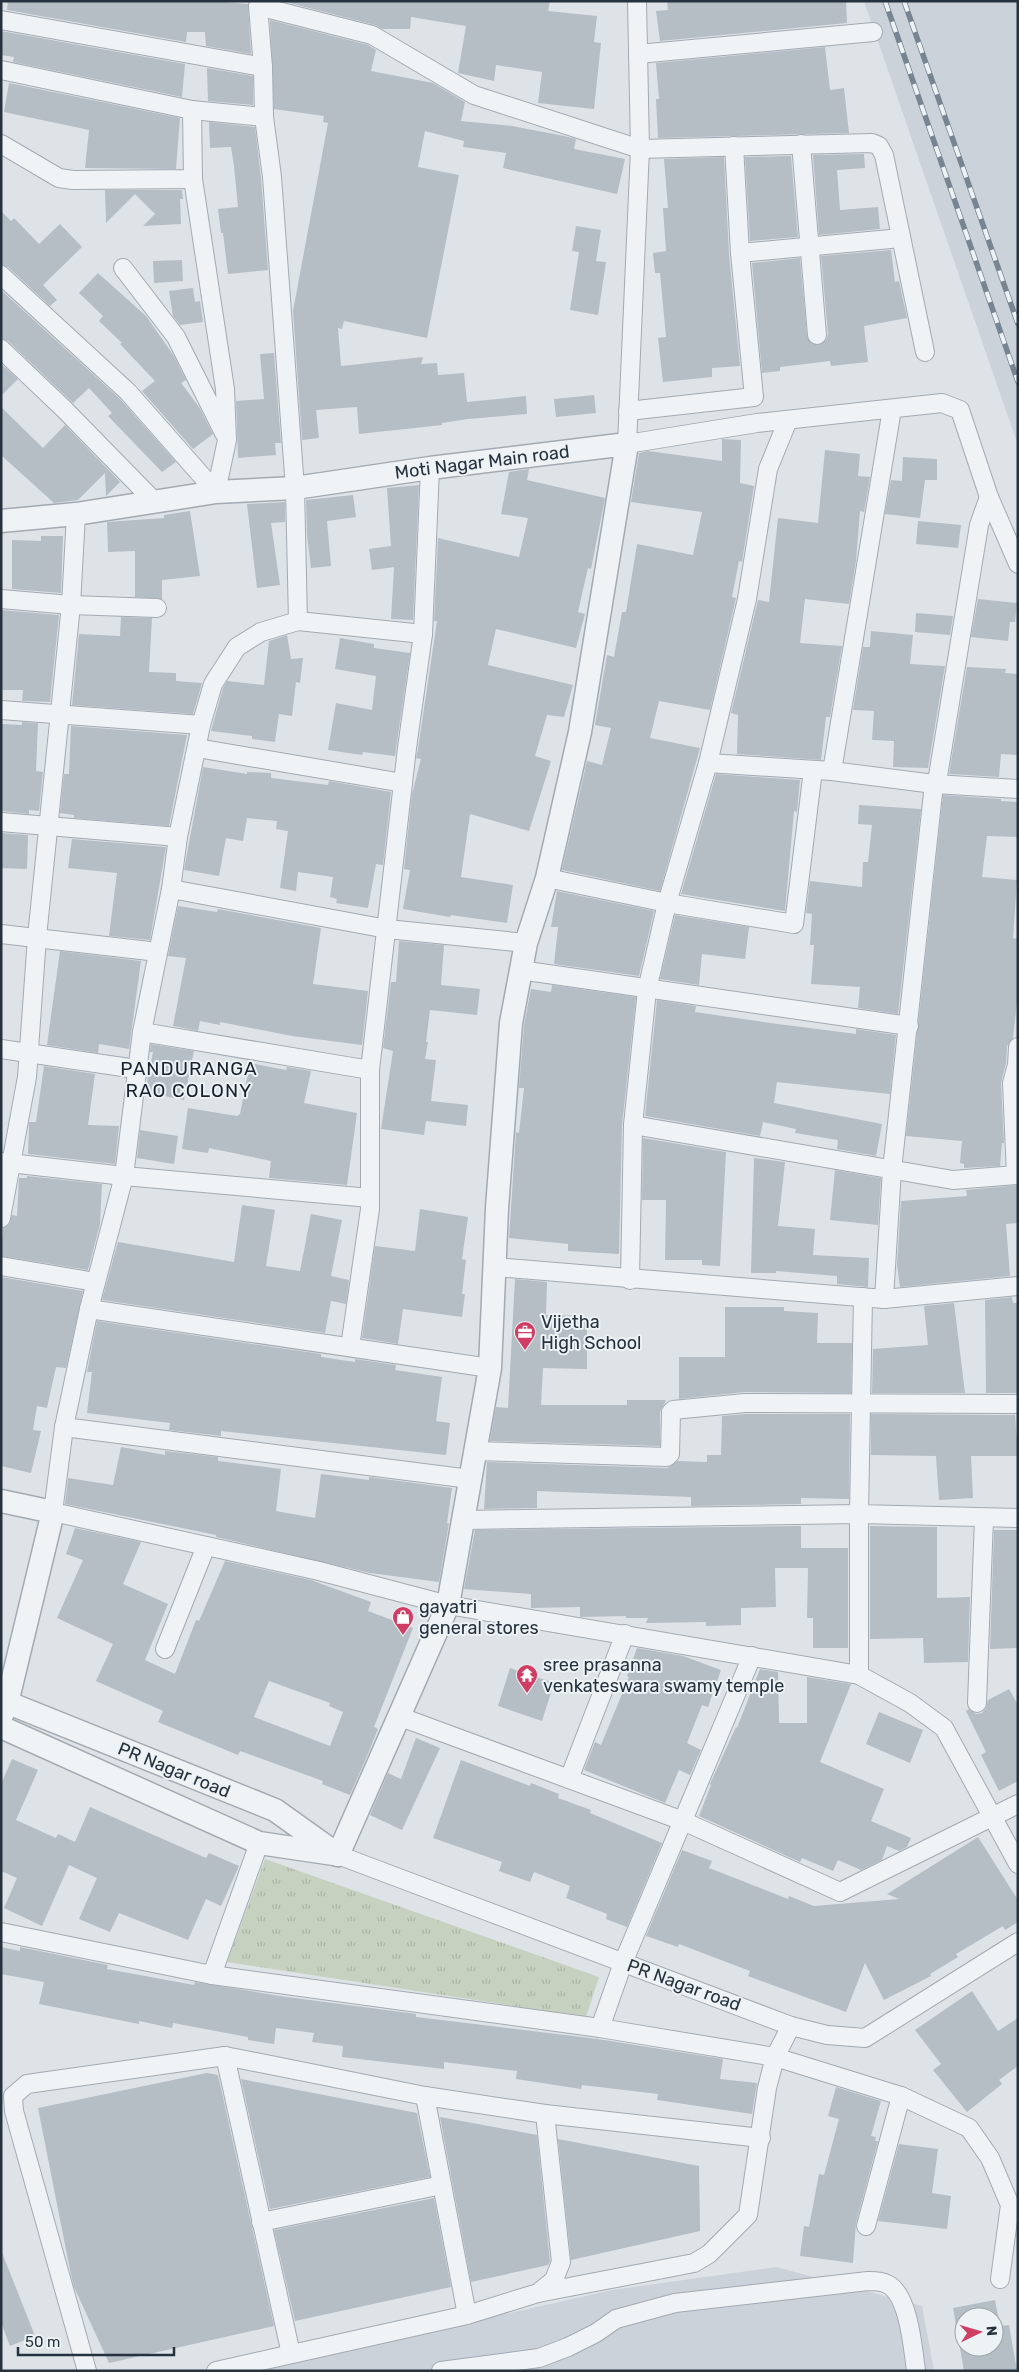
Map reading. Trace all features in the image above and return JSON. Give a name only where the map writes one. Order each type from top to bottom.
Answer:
[{"type":"street","points":[[338,1855],[448,1605],[490,1368],[497,1208],[511,1023],[526,943],[547,878],[580,732],[626,444],[640,149],[637,1]]},
{"type":"street","points":[[298,622],[295,488],[272,177],[264,117],[263,66],[258,4],[372,35],[474,95],[640,149],[861,142],[879,146],[884,155],[925,352]]},
{"type":"street","points":[[1,20],[263,66]]},
{"type":"street","points":[[638,54],[873,32]]},
{"type":"street","points":[[1,70],[192,110],[264,117]]},
{"type":"street","points":[[192,110],[193,179],[225,389],[227,440],[216,492]]},
{"type":"street","points":[[1,144],[59,178],[73,180],[193,179]]},
{"type":"street","points":[[801,144],[817,335]]},
{"type":"street","points":[[628,411],[754,397],[740,253],[734,146]]},
{"type":"street","points":[[740,253],[901,238]]},
{"type":"street","points":[[123,268],[176,338],[227,440]]},
{"type":"street","points":[[1,275],[128,392],[216,492]]},
{"type":"street","points":[[1,349],[64,409],[155,502]]},
{"type":"street","name":"Moti Nagar Main road","points":[[1,521],[76,514],[216,492],[295,488],[430,468],[626,444],[788,420],[942,403],[960,410],[989,497]]},
{"type":"street","points":[[832,770],[892,409]]},
{"type":"street","points":[[630,1280],[634,1125],[647,990],[667,903],[708,763],[747,599],[768,469],[788,420]]},
{"type":"street","points":[[350,1347],[370,1198],[370,1070],[403,783],[423,634],[430,468]]},
{"type":"street","points":[[989,497],[1018,564]]},
{"type":"street","points":[[884,1299],[892,1170],[934,784],[938,776],[979,525],[989,497]]},
{"type":"street","points":[[1,1218],[6,1163],[27,1077],[37,937],[71,605],[76,514]]},
{"type":"street","points":[[1,599],[71,605],[156,608]]},
{"type":"street","points":[[3,1707],[53,1512],[64,1427],[95,1282],[124,1176],[142,1032],[171,889],[178,837],[196,748],[213,684],[236,647],[261,632],[298,622],[423,634]]},
{"type":"street","points":[[1,710],[201,725]]},
{"type":"street","points":[[196,748],[403,783]]},
{"type":"street","points":[[708,763],[832,770],[934,784],[1018,789]]},
{"type":"street","points":[[547,878],[667,903],[794,924],[813,770]]},
{"type":"street","points":[[1,822],[178,837]]},
{"type":"street","points":[[171,889],[386,928],[526,943]]},
{"type":"street","points":[[1,934],[158,952]]},
{"type":"street","points":[[520,970],[647,990],[909,1026]]},
{"type":"street","points":[[142,1032],[370,1070]]},
{"type":"street","points":[[634,1125],[954,1180],[1017,1175],[1012,1083],[1018,1047]]},
{"type":"street","points":[[1,1049],[136,1070]]},
{"type":"street","points":[[6,1163],[124,1176],[370,1198]]},
{"type":"street","points":[[1,1266],[95,1282]]},
{"type":"street","points":[[495,1267],[630,1280],[884,1299],[1018,1286]]},
{"type":"street","points":[[859,1675],[859,1514],[863,1297]]},
{"type":"street","points":[[89,1309],[490,1368]]},
{"type":"street","points":[[475,1452],[667,1457],[670,1454],[671,1412],[673,1410],[745,1402],[1018,1404]]},
{"type":"street","points":[[64,1427],[470,1478]]},
{"type":"street","points":[[1,1501],[320,1572],[448,1605],[859,1675],[910,1703],[944,1728],[1018,1864]]},
{"type":"street","points":[[463,1520],[859,1514],[1018,1518]]},
{"type":"street","points":[[977,1703],[984,1518]]},
{"type":"street","points":[[165,1649],[206,1546]]},
{"type":"street","points":[[569,1779],[625,1634]]},
{"type":"street","points":[[600,2028],[622,1962],[752,1656]]},
{"type":"street","name":"PR Nagar road","points":[[3,1707],[275,1810],[338,1855]]},
{"type":"street","points":[[398,1716],[683,1821],[840,1892],[992,1819],[1018,1804]]},
{"type":"street","name":"PR Nagar road","points":[[1,1727],[259,1843],[338,1855],[791,2026],[827,2035],[865,2038],[1018,1942]]},
{"type":"street","points":[[212,1974],[259,1843]]},
{"type":"street","points":[[1,1932],[212,1974],[600,2028],[774,2057],[901,2096],[969,2128],[990,2158],[1014,2207],[1000,2279]]},
{"type":"street","points":[[216,2371],[467,2315],[538,2293],[694,2263],[709,2254],[748,2215],[752,2178],[761,2138],[767,2088],[774,2057],[791,2026]]},
{"type":"street","points":[[87,2371],[14,2111],[13,2096],[27,2084],[225,2056],[425,2096],[545,2114],[761,2138]]},
{"type":"street","points":[[225,2056],[291,2354]]},
{"type":"street","points":[[425,2096],[467,2315]]},
{"type":"street","points":[[866,2226],[901,2096]]},
{"type":"street","points":[[538,2293],[554,2280],[561,2262],[545,2114]]},
{"type":"street","points":[[261,2222],[442,2185]]},
{"type":"street","points":[[441,2371],[540,2364],[596,2333],[616,2319],[675,2303],[868,2280],[887,2284],[897,2293],[910,2326],[916,2371]]},
{"type":"shaded area","points":[[864,1],[1018,1],[1018,445],[962,284]]},
{"type":"shaded area","points":[[776,2267],[922,2306],[934,2371],[252,2371],[612,2290]]},
{"type":"green space","points":[[265,1859],[599,1977],[586,2017],[227,1962]]},
{"type":"building","points":[[8,1],[214,1],[248,4],[251,54],[206,46],[205,32],[187,32],[186,42],[7,10]]},
{"type":"building","points":[[282,1],[550,1],[548,11],[597,16],[594,42],[601,43],[594,109],[538,103],[542,72],[496,65],[494,81],[458,73],[466,26],[411,17],[410,29],[382,29],[375,25]]},
{"type":"building","points":[[667,1],[846,1],[847,23],[660,41],[656,11],[668,10]]},
{"type":"building","points":[[270,20],[368,45],[376,50],[371,71],[433,83],[465,102],[461,121],[512,126],[564,136],[576,139],[574,149],[625,159],[617,194],[503,168],[506,153],[463,147],[464,141],[425,131],[418,167],[459,175],[427,338],[344,321],[342,329],[338,328],[341,366],[423,357],[421,364],[437,363],[438,375],[464,373],[467,402],[526,396],[527,414],[468,419],[442,423],[442,425],[359,434],[357,407],[316,410],[319,438],[302,440],[293,311],[328,123],[323,122],[324,116],[274,109]]},
{"type":"building","points":[[1,31],[185,64],[182,97],[13,62],[14,57],[1,55]]},
{"type":"building","points":[[825,47],[830,90],[844,88],[849,133],[658,138],[656,99],[659,99],[656,63]]},
{"type":"building","points":[[207,68],[253,76],[253,105],[208,101]]},
{"type":"building","points":[[9,83],[180,118],[176,169],[85,168],[89,130],[4,112]]},
{"type":"building","points":[[209,122],[255,127],[268,270],[228,274],[218,209],[238,207],[234,166],[231,147],[210,148]]},
{"type":"building","points":[[864,154],[865,168],[837,170],[840,210],[878,207],[880,229],[819,235],[813,155]]},
{"type":"building","points":[[791,156],[798,237],[750,241],[745,157]]},
{"type":"building","points":[[724,157],[729,254],[740,366],[712,368],[712,377],[663,382],[658,338],[666,337],[660,273],[655,273],[653,253],[666,251],[663,208],[668,208],[664,159]]},
{"type":"building","points":[[105,190],[182,190],[183,199],[180,199],[181,224],[143,226],[155,214],[135,194],[106,223]]},
{"type":"building","points":[[1,211],[11,221],[14,218],[39,244],[60,224],[82,247],[43,285],[57,300],[50,306],[8,267],[1,265]]},
{"type":"building","points":[[576,226],[601,230],[596,261],[606,262],[598,315],[570,310],[579,252],[572,251]]},
{"type":"building","points":[[891,250],[895,282],[899,281],[907,318],[864,326],[868,362],[831,366],[830,361],[780,367],[780,371],[762,373],[752,263],[800,258],[807,336],[812,344],[818,345],[826,340],[828,334],[821,256]]},
{"type":"building","points":[[182,260],[183,281],[154,283],[153,261]]},
{"type":"building","points":[[98,273],[146,316],[174,356],[186,380],[181,383],[199,407],[213,434],[193,449],[142,391],[155,381],[120,344],[122,343],[99,321],[103,316],[79,293]]},
{"type":"building","points":[[193,288],[195,302],[200,301],[203,322],[180,325],[173,316],[169,291]]},
{"type":"building","points":[[1,290],[120,399],[176,462],[162,472],[108,416],[112,413],[89,388],[73,403],[8,341],[1,339]]},
{"type":"building","points":[[274,353],[281,443],[275,443],[276,455],[238,458],[236,401],[264,399],[260,354]]},
{"type":"building","points":[[1,364],[18,379],[1,396]]},
{"type":"building","points":[[594,395],[596,413],[556,417],[554,399]]},
{"type":"building","points":[[1,407],[43,448],[65,425],[120,482],[106,496],[105,473],[78,500],[54,503],[1,455]]},
{"type":"building","points":[[722,439],[741,440],[740,483],[754,486],[742,562],[739,561],[732,597],[736,598],[710,710],[659,701],[650,738],[700,748],[660,891],[562,870],[587,761],[602,765],[611,728],[595,725],[607,655],[614,657],[622,612],[626,612],[637,544],[693,555],[702,512],[631,502],[639,453],[648,451],[722,461]]},
{"type":"building","points":[[825,450],[860,454],[858,476],[870,477],[864,512],[860,511],[856,561],[849,604],[805,599],[800,643],[842,646],[830,717],[826,717],[821,760],[737,754],[738,715],[731,713],[758,600],[769,602],[778,518],[818,523]]},
{"type":"building","points":[[903,457],[937,459],[937,480],[925,480],[920,518],[885,514],[891,480],[902,481]]},
{"type":"building","points":[[529,469],[527,480],[605,498],[591,569],[588,568],[578,612],[585,614],[576,648],[496,629],[488,665],[573,685],[564,717],[547,715],[535,756],[551,761],[529,831],[470,814],[461,877],[513,885],[507,923],[451,915],[450,917],[403,909],[410,870],[404,869],[412,794],[421,759],[416,758],[437,621],[434,621],[438,538],[519,557],[528,518],[501,514],[509,472]]},
{"type":"building","points":[[419,485],[413,620],[391,619],[394,567],[372,570],[369,549],[391,546],[387,488]]},
{"type":"building","points":[[353,495],[356,517],[327,521],[331,566],[311,568],[307,535],[306,500]]},
{"type":"building","points":[[285,502],[285,522],[271,523],[280,585],[257,588],[247,504]]},
{"type":"building","points":[[190,511],[200,576],[162,580],[162,599],[135,597],[135,551],[108,552],[107,522],[164,518],[164,515]]},
{"type":"building","points":[[918,521],[961,525],[958,548],[916,544]]},
{"type":"building","points":[[41,536],[63,536],[61,593],[12,589],[12,540],[41,541]]},
{"type":"building","points":[[978,599],[1017,603],[1015,622],[1010,622],[1008,641],[971,637]]},
{"type":"building","points":[[1,610],[59,615],[50,702],[22,701],[23,690],[1,690]]},
{"type":"building","points":[[916,613],[953,616],[950,635],[915,632]]},
{"type":"building","points":[[121,617],[152,618],[149,672],[176,673],[176,681],[202,683],[193,714],[72,705],[79,634],[120,636]]},
{"type":"building","points":[[871,631],[913,635],[910,664],[945,666],[928,768],[893,767],[894,741],[872,740],[874,711],[853,710],[863,647],[870,647]]},
{"type":"building","points":[[287,635],[291,659],[303,658],[300,683],[296,682],[292,716],[279,714],[275,742],[252,739],[252,736],[211,731],[223,688],[227,681],[264,685],[269,641]]},
{"type":"building","points":[[340,638],[374,644],[374,648],[410,653],[395,756],[363,752],[362,755],[328,750],[336,703],[372,710],[376,676],[335,669]]},
{"type":"building","points":[[967,667],[1006,669],[1005,673],[1018,674],[1018,755],[1001,754],[999,777],[949,774]]},
{"type":"building","points":[[22,722],[38,723],[36,771],[43,772],[39,811],[29,810],[29,814],[1,811],[1,724],[22,725]]},
{"type":"building","points":[[71,726],[187,735],[169,826],[74,818],[74,815],[60,813],[64,774],[69,774]]},
{"type":"building","points":[[203,767],[247,774],[247,772],[271,773],[271,778],[328,785],[329,781],[391,792],[383,865],[376,864],[368,908],[336,903],[337,899],[330,897],[333,877],[298,872],[296,891],[280,888],[288,831],[276,829],[277,821],[247,818],[243,841],[226,838],[219,876],[184,870]]},
{"type":"building","points":[[716,774],[800,780],[797,812],[794,811],[785,911],[681,894]]},
{"type":"building","points":[[943,795],[1018,802],[1018,837],[987,836],[982,877],[1017,880],[1013,938],[1018,939],[1018,993],[1013,1038],[1007,1046],[1006,1063],[1001,1083],[1004,1143],[1002,1143],[1000,1166],[964,1168],[964,1164],[960,1163],[962,1141],[906,1136]]},
{"type":"building","points":[[859,805],[921,809],[898,1014],[858,1008],[860,987],[811,984],[814,945],[810,945],[812,914],[806,913],[810,881],[862,887],[863,862],[868,862],[872,825],[858,824]]},
{"type":"building","points":[[1,833],[28,835],[27,869],[1,868]]},
{"type":"building","points":[[72,839],[166,847],[150,940],[109,936],[117,873],[68,868]]},
{"type":"building","points":[[557,891],[654,911],[639,976],[554,964],[558,927],[551,927]]},
{"type":"building","points":[[178,906],[217,912],[218,909],[321,928],[313,984],[368,991],[362,1045],[292,1036],[220,1022],[220,1025],[200,1021],[198,1031],[173,1026],[186,958],[168,956]]},
{"type":"building","points":[[675,915],[749,927],[745,959],[702,954],[699,985],[660,979]]},
{"type":"building","points":[[399,941],[444,945],[441,985],[480,989],[477,1015],[430,1010],[426,1042],[428,1042],[425,1059],[436,1060],[431,1101],[468,1105],[466,1126],[426,1121],[424,1135],[381,1129],[393,1051],[383,1048],[391,982],[396,982]]},
{"type":"building","points":[[60,951],[141,961],[129,1049],[99,1044],[98,1053],[47,1045]]},
{"type":"building","points":[[552,985],[636,997],[622,1125],[619,1254],[568,1251],[568,1244],[509,1238],[516,1132],[519,1133],[524,1088],[519,1088],[524,1025],[531,989],[551,992]]},
{"type":"building","points":[[657,1000],[696,1006],[695,1012],[770,1023],[856,1034],[856,1029],[896,1035],[890,1094],[777,1082],[774,1103],[882,1124],[876,1156],[837,1149],[838,1140],[795,1133],[796,1129],[763,1122],[760,1136],[645,1116]]},
{"type":"building","points":[[151,1044],[194,1051],[184,1100],[145,1092],[153,1052],[150,1052]]},
{"type":"building","points":[[250,1063],[286,1070],[287,1067],[311,1071],[304,1103],[357,1113],[347,1185],[269,1178],[271,1161],[209,1148],[208,1153],[182,1149],[188,1108],[237,1116],[240,1114]]},
{"type":"building","points":[[44,1066],[95,1074],[88,1125],[119,1126],[115,1164],[28,1154],[29,1122],[36,1122]]},
{"type":"building","points":[[140,1130],[178,1136],[174,1164],[137,1158]]},
{"type":"building","points":[[643,1138],[726,1152],[720,1266],[702,1265],[702,1260],[665,1260],[666,1200],[642,1200]]},
{"type":"building","points":[[754,1158],[785,1162],[778,1226],[815,1229],[813,1255],[869,1258],[868,1287],[837,1284],[837,1276],[776,1271],[776,1273],[751,1273]]},
{"type":"building","points":[[835,1170],[881,1178],[878,1225],[830,1220]]},
{"type":"building","points":[[27,1176],[102,1184],[100,1224],[88,1270],[1,1256],[3,1228],[9,1224],[12,1215],[17,1216],[19,1178],[27,1178]]},
{"type":"building","points":[[1018,1185],[1018,1223],[1006,1224],[1010,1276],[900,1287],[897,1265],[901,1201],[967,1196],[966,1190]]},
{"type":"building","points":[[242,1205],[275,1210],[266,1266],[300,1271],[311,1214],[342,1220],[331,1276],[349,1280],[346,1304],[331,1301],[325,1333],[102,1300],[118,1242],[234,1262]]},
{"type":"building","points":[[420,1209],[468,1217],[462,1259],[466,1260],[462,1294],[465,1294],[462,1317],[403,1309],[398,1344],[362,1338],[375,1246],[415,1251]]},
{"type":"building","points":[[1,1277],[83,1291],[66,1368],[56,1367],[47,1408],[37,1406],[33,1430],[41,1431],[31,1473],[1,1466]]},
{"type":"building","points":[[515,1279],[547,1282],[546,1315],[587,1316],[587,1369],[543,1368],[541,1405],[627,1405],[627,1400],[666,1400],[660,1412],[660,1446],[490,1441],[496,1407],[508,1408]]},
{"type":"building","points":[[1012,1297],[1013,1303],[1018,1303],[1018,1393],[986,1393],[985,1300]]},
{"type":"building","points":[[954,1303],[965,1393],[872,1393],[873,1349],[928,1345],[924,1306]]},
{"type":"building","points":[[725,1307],[784,1307],[784,1311],[818,1313],[817,1343],[852,1343],[851,1393],[745,1392],[679,1399],[679,1357],[725,1357]]},
{"type":"building","points":[[97,1321],[321,1354],[321,1357],[355,1362],[355,1359],[396,1365],[395,1370],[442,1377],[436,1421],[450,1423],[446,1455],[221,1431],[221,1436],[169,1430],[170,1423],[87,1413],[92,1372],[87,1372]]},
{"type":"building","points":[[746,1414],[850,1414],[849,1499],[801,1498],[801,1504],[691,1506],[691,1497],[537,1491],[537,1508],[484,1509],[487,1462],[667,1468],[678,1461],[707,1462],[707,1455],[721,1455],[722,1416]]},
{"type":"building","points":[[871,1414],[1015,1415],[1018,1456],[971,1456],[973,1498],[939,1500],[936,1456],[871,1455]]},
{"type":"building","points":[[121,1447],[165,1455],[165,1451],[218,1457],[218,1461],[281,1469],[276,1511],[315,1518],[321,1474],[369,1480],[369,1477],[452,1488],[447,1523],[449,1523],[439,1582],[370,1573],[216,1537],[216,1535],[65,1504],[68,1478],[113,1485]]},
{"type":"building","points":[[801,1526],[801,1548],[848,1548],[848,1648],[813,1648],[813,1618],[807,1618],[808,1568],[775,1568],[776,1607],[741,1608],[741,1625],[706,1626],[706,1622],[646,1623],[648,1618],[626,1618],[626,1616],[580,1617],[580,1607],[531,1608],[531,1594],[464,1589],[475,1530]]},
{"type":"building","points":[[870,1526],[937,1527],[937,1598],[970,1597],[968,1662],[924,1663],[923,1638],[870,1639]]},
{"type":"building","points":[[75,1528],[141,1542],[123,1584],[168,1604],[145,1660],[175,1674],[196,1620],[199,1621],[225,1561],[311,1580],[371,1602],[368,1611],[413,1628],[374,1727],[378,1729],[350,1795],[322,1784],[323,1781],[240,1751],[238,1755],[158,1722],[163,1711],[96,1681],[113,1644],[57,1618],[83,1560],[66,1554]],"holes":[[[269,1681],[330,1703],[329,1706],[343,1712],[330,1746],[254,1717]]]},
{"type":"building","points":[[994,1530],[1018,1530],[1018,1648],[990,1649]]},
{"type":"building","points":[[637,1648],[683,1656],[721,1670],[708,1707],[702,1705],[687,1743],[701,1750],[690,1775],[679,1770],[665,1803],[584,1770],[595,1742],[601,1745],[629,1677],[627,1676]]},
{"type":"building","points":[[510,1668],[554,1683],[542,1721],[498,1706]]},
{"type":"building","points":[[760,1669],[778,1672],[779,1723],[807,1723],[807,1677],[851,1684],[820,1762],[884,1789],[871,1821],[911,1838],[907,1847],[899,1851],[887,1846],[882,1860],[861,1870],[838,1860],[833,1871],[802,1858],[800,1862],[699,1816],[710,1784],[737,1728]]},
{"type":"building","points":[[1009,1689],[1018,1705],[1018,1781],[999,1791],[981,1755],[986,1752],[966,1711],[969,1709],[976,1714],[982,1713],[986,1708],[988,1700]]},
{"type":"building","points":[[879,1712],[923,1730],[910,1763],[866,1744]]},
{"type":"building","points":[[416,1738],[440,1748],[402,1830],[370,1815],[388,1773],[401,1779]]},
{"type":"building","points":[[12,1759],[38,1770],[16,1820],[56,1838],[58,1834],[75,1842],[90,1807],[206,1858],[209,1853],[239,1866],[221,1906],[206,1899],[188,1940],[119,1913],[110,1932],[79,1919],[97,1878],[69,1865],[42,1926],[4,1908],[17,1878],[1,1871],[1,1784]]},
{"type":"building","points":[[461,1760],[530,1786],[531,1783],[559,1794],[558,1798],[591,1810],[590,1813],[662,1843],[627,1927],[606,1919],[607,1914],[566,1898],[570,1886],[534,1872],[530,1882],[499,1871],[502,1862],[433,1838]]},
{"type":"building","points":[[978,1837],[1018,1900],[1018,1922],[1005,1930],[1003,1926],[956,1954],[958,1957],[930,1974],[931,1976],[884,2000],[865,1963],[846,2012],[748,1976],[750,1971],[679,1944],[678,1947],[646,1936],[682,1850],[712,1861],[709,1868],[788,1899],[789,1896],[814,1906],[899,1899],[887,1894]]},
{"type":"building","points":[[1,1947],[20,1951],[20,1947],[108,1965],[107,1969],[194,1985],[195,1982],[280,1996],[416,2014],[416,2017],[598,2039],[723,2059],[720,2079],[757,2083],[752,2114],[657,2100],[658,2094],[582,2085],[581,2089],[516,2079],[517,2071],[444,2062],[444,2069],[342,2057],[343,2046],[312,2042],[314,2033],[276,2028],[274,2044],[248,2040],[248,2037],[173,2023],[172,2028],[139,2021],[139,2024],[39,2004],[44,1982],[1,1974]]},
{"type":"building","points":[[972,1991],[998,2031],[1018,2018],[1018,2066],[999,2080],[1002,2084],[967,2112],[933,2070],[941,2064],[915,2030]]},
{"type":"building","points":[[207,2073],[218,2075],[274,2326],[109,2363],[74,2287],[38,2108]]},
{"type":"building","points":[[241,2079],[417,2113],[430,2177],[270,2209]]},
{"type":"building","points":[[836,2087],[881,2101],[871,2136],[876,2137],[875,2141],[878,2141],[856,2223],[853,2263],[800,2256],[804,2226],[809,2227],[819,2174],[824,2175],[839,2119],[828,2116]]},
{"type":"building","points":[[440,2117],[537,2135],[550,2261],[548,2265],[471,2282]]},
{"type":"building","points":[[558,2139],[699,2166],[700,2231],[571,2260]]},
{"type":"building","points":[[899,2144],[938,2149],[932,2193],[951,2196],[947,2229],[878,2221]]},
{"type":"building","points":[[434,2198],[451,2287],[295,2321],[274,2230]]},
{"type":"building","points":[[1,2250],[35,2336],[10,2346],[1,2322]]},
{"type":"building","points":[[995,2300],[996,2307],[958,2307]]},
{"type":"building","points":[[1009,2325],[1017,2371],[964,2371],[962,2357],[1004,2357],[1004,2326]]},
{"type":"railway","points":[[885,1],[1018,382]]},
{"type":"railway","points":[[904,1],[1018,324]]},
{"type":"place","name":"Vijetha High School","points":[[525,1351]]},
{"type":"place","name":"gayatri general stores","points":[[403,1636]]},
{"type":"place","name":"sree prasanna venkateswara swamy temple","points":[[527,1694]]},
{"type":"district","name":"PANDURANGA RAO COLONY","points":[[189,1079]]}]
